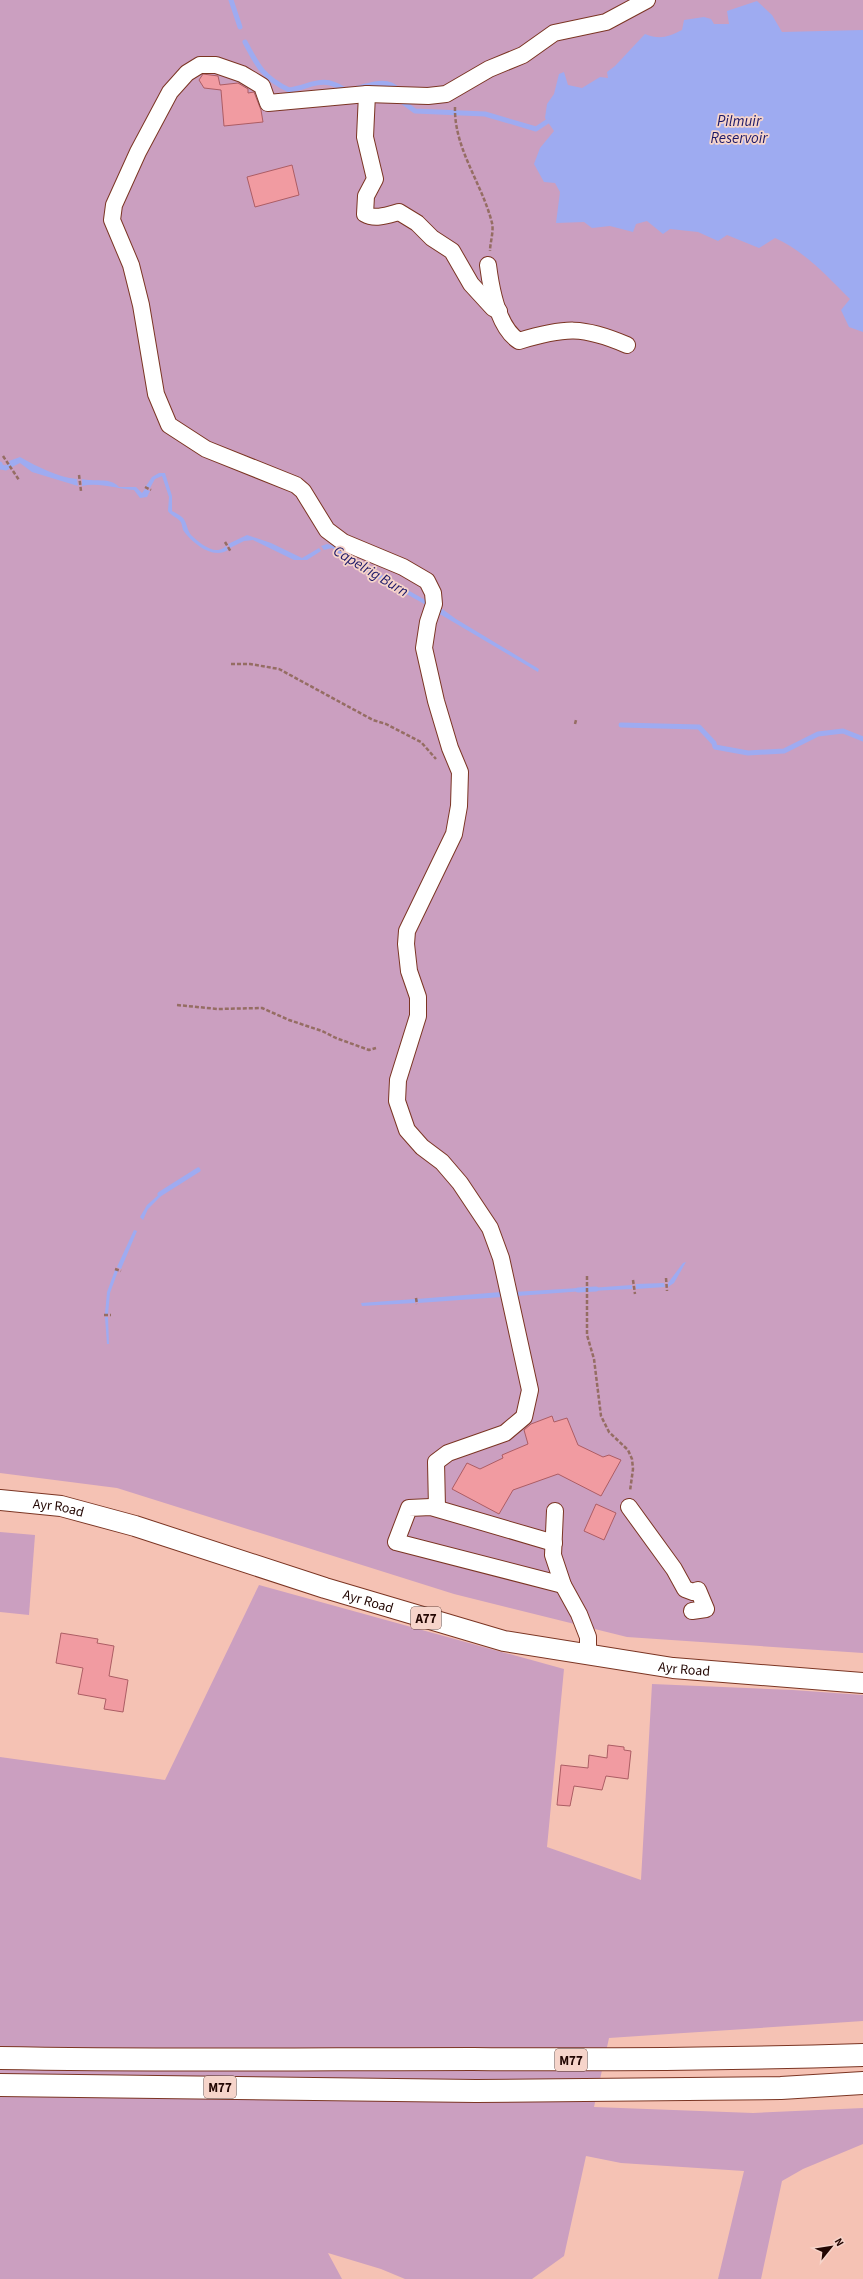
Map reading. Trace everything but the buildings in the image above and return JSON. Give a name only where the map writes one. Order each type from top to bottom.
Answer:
[{"type":"highway","points":[[811,2056],[863,2050]]},
{"type":"highway","name":"M77","points":[[0,2058],[118,2061],[573,2060],[863,2055]]},
{"type":"highway","name":"M77","points":[[0,2085],[476,2091],[781,2088],[863,2083]]},
{"type":"highway","points":[[613,2089],[751,2096],[863,2097]]},
{"type":"main road","name":"Ayr Road","points":[[0,1500],[62,1506],[135,1526],[325,1588],[504,1641],[673,1668],[863,1683]]},
{"type":"lane","points":[[437,1508],[436,1462],[448,1453],[505,1433],[524,1417],[530,1390],[500,1258],[490,1228],[460,1183],[442,1162],[422,1147],[407,1130],[397,1101],[398,1080],[418,1016],[418,997],[409,971],[406,944],[407,931],[454,834],[459,806],[460,772],[450,748],[436,701],[424,648],[433,606],[433,593],[427,581],[403,568],[344,542],[326,530],[303,491],[296,485],[206,449],[169,424],[156,394],[141,304],[131,265],[112,220],[114,205],[138,152],[170,92],[188,73],[200,65],[216,65],[242,74],[262,86],[268,103],[366,94],[428,96],[446,94],[489,69],[523,55],[554,33],[606,22],[647,0]]},
{"type":"lane","points":[[366,94],[365,137],[375,179],[366,196],[366,214],[370,217],[379,217],[399,212],[417,222],[432,238],[443,243],[452,251],[471,284],[493,308],[499,311]]},
{"type":"lane","points":[[488,265],[493,297],[510,335],[520,340],[566,330],[585,330],[604,335],[627,345]]},
{"type":"lane","points":[[629,1502],[686,1589],[694,1592],[698,1590],[706,1609],[692,1611]]},
{"type":"lane","points":[[554,1543],[431,1507],[409,1508],[396,1542],[563,1585]]},
{"type":"lane","points":[[555,1511],[553,1555],[563,1585],[579,1614],[588,1637],[588,1654]]},
{"type":"path","points":[[455,110],[455,116],[467,161],[492,224],[488,265]]},
{"type":"path","points":[[3,456],[18,480]]},
{"type":"path","points":[[79,475],[81,491]]},
{"type":"path","points":[[145,487],[151,490]]},
{"type":"path","points":[[226,543],[230,550]]},
{"type":"path","points":[[231,664],[250,664],[279,669],[296,677],[364,715],[421,742],[459,781]]},
{"type":"path","points":[[575,724],[576,720]]},
{"type":"path","points":[[177,1005],[218,1009],[262,1008],[369,1050],[376,1048]]},
{"type":"path","points":[[115,1269],[121,1271]]},
{"type":"path","points":[[587,1276],[587,1335],[594,1359],[601,1416],[609,1432],[628,1450],[632,1459],[633,1469],[629,1502]]},
{"type":"path","points":[[666,1280],[667,1290]]},
{"type":"path","points":[[633,1282],[635,1294]]},
{"type":"path","points":[[416,1298],[417,1304]]},
{"type":"path","points":[[104,1315],[111,1315]]},
{"type":"shaded area","points":[[0,0],[863,0],[863,1653],[627,1637],[454,1594],[117,1488],[0,1473]]},
{"type":"shaded area","points":[[0,1532],[35,1535],[29,1615],[0,1612]]},
{"type":"shaded area","points":[[259,1585],[564,1669],[547,1847],[641,1880],[652,1684],[793,1690],[863,1695],[863,2021],[609,2038],[594,2107],[753,2113],[863,2108],[863,2144],[803,2169],[782,2181],[761,2279],[718,2279],[744,2171],[621,2163],[586,2156],[564,2256],[532,2279],[405,2279],[381,2269],[328,2253],[342,2279],[0,2279],[0,1757],[165,1780]]},
{"type":"water","name":"Pilmuir Reservoir","points":[[757,1],[772,15],[782,32],[863,30],[863,332],[849,327],[841,310],[850,299],[815,265],[786,243],[775,238],[759,248],[727,235],[718,241],[698,232],[670,229],[663,234],[647,221],[636,224],[633,232],[610,226],[592,228],[584,222],[556,223],[560,192],[555,183],[544,182],[534,164],[540,148],[554,131],[545,118],[547,104],[554,94],[559,74],[564,72],[568,85],[582,88],[600,77],[608,78],[607,72],[615,66],[645,34],[655,37],[668,36],[682,30],[684,20],[704,17],[711,19],[714,24],[729,24],[727,11]]},
{"type":"water","points":[[20,457],[55,474],[77,479],[78,486],[32,472],[20,463],[12,467],[9,461]]},
{"type":"water","points":[[159,473],[165,473],[172,496],[172,511],[183,518],[191,535],[198,542],[208,548],[217,550],[226,546],[228,550],[222,553],[216,553],[203,549],[187,535],[183,530],[181,522],[168,511],[169,497],[162,476],[155,479],[150,488],[146,486],[152,477]]},
{"type":"water","points":[[82,479],[111,482],[119,487],[136,487],[142,493],[145,489],[150,491],[147,497],[140,498],[134,490],[101,485],[82,486]]},
{"type":"water","points":[[247,535],[271,543],[302,558],[319,548],[321,551],[307,560],[294,560],[253,540],[244,541],[230,548],[228,544]]},
{"type":"water","points":[[327,544],[335,546],[343,553],[427,601],[426,605],[351,563],[332,548],[324,550],[321,546]]},
{"type":"water","points":[[441,608],[456,619],[539,669],[538,672],[438,613]]},
{"type":"water","points":[[164,1190],[167,1190],[148,1209],[143,1220],[140,1217],[147,1205]]},
{"type":"water","points":[[134,1230],[137,1231],[121,1269],[117,1267]]},
{"type":"water","points":[[686,1262],[674,1283],[668,1287],[668,1283],[683,1263]]},
{"type":"water","points":[[115,1270],[118,1271],[110,1293],[108,1314],[105,1314],[107,1292]]},
{"type":"water","points":[[664,1283],[665,1287],[636,1289],[636,1284]]},
{"type":"water","points":[[632,1285],[632,1289],[590,1291],[590,1288]]},
{"type":"water","points":[[584,1288],[584,1291],[517,1296],[514,1292]]},
{"type":"water","points":[[501,1292],[502,1297],[418,1303],[417,1299]]},
{"type":"water","points":[[415,1299],[415,1303],[362,1306],[361,1303]]},
{"type":"water","points":[[105,1317],[108,1317],[109,1344],[107,1344]]},
{"type":"waterway","points":[[231,0],[240,27]]},
{"type":"waterway","points":[[245,42],[262,71],[280,86],[289,90],[324,82],[348,90]]},
{"type":"waterway","points":[[358,88],[384,83],[394,86],[398,90]]},
{"type":"waterway","points":[[400,100],[415,111],[485,114],[536,129],[548,121]]},
{"type":"waterway","name":"Capelrig Burn","points":[[0,464],[1,467],[6,468],[15,462]]},
{"type":"waterway","name":"Capelrig Burn","points":[[621,725],[699,727],[714,743],[715,747],[748,753],[784,751],[818,734],[843,731],[863,739]]},
{"type":"waterway","points":[[160,1194],[198,1170]]},
{"type":"waterway","points":[[578,1290],[596,1289]]}]
